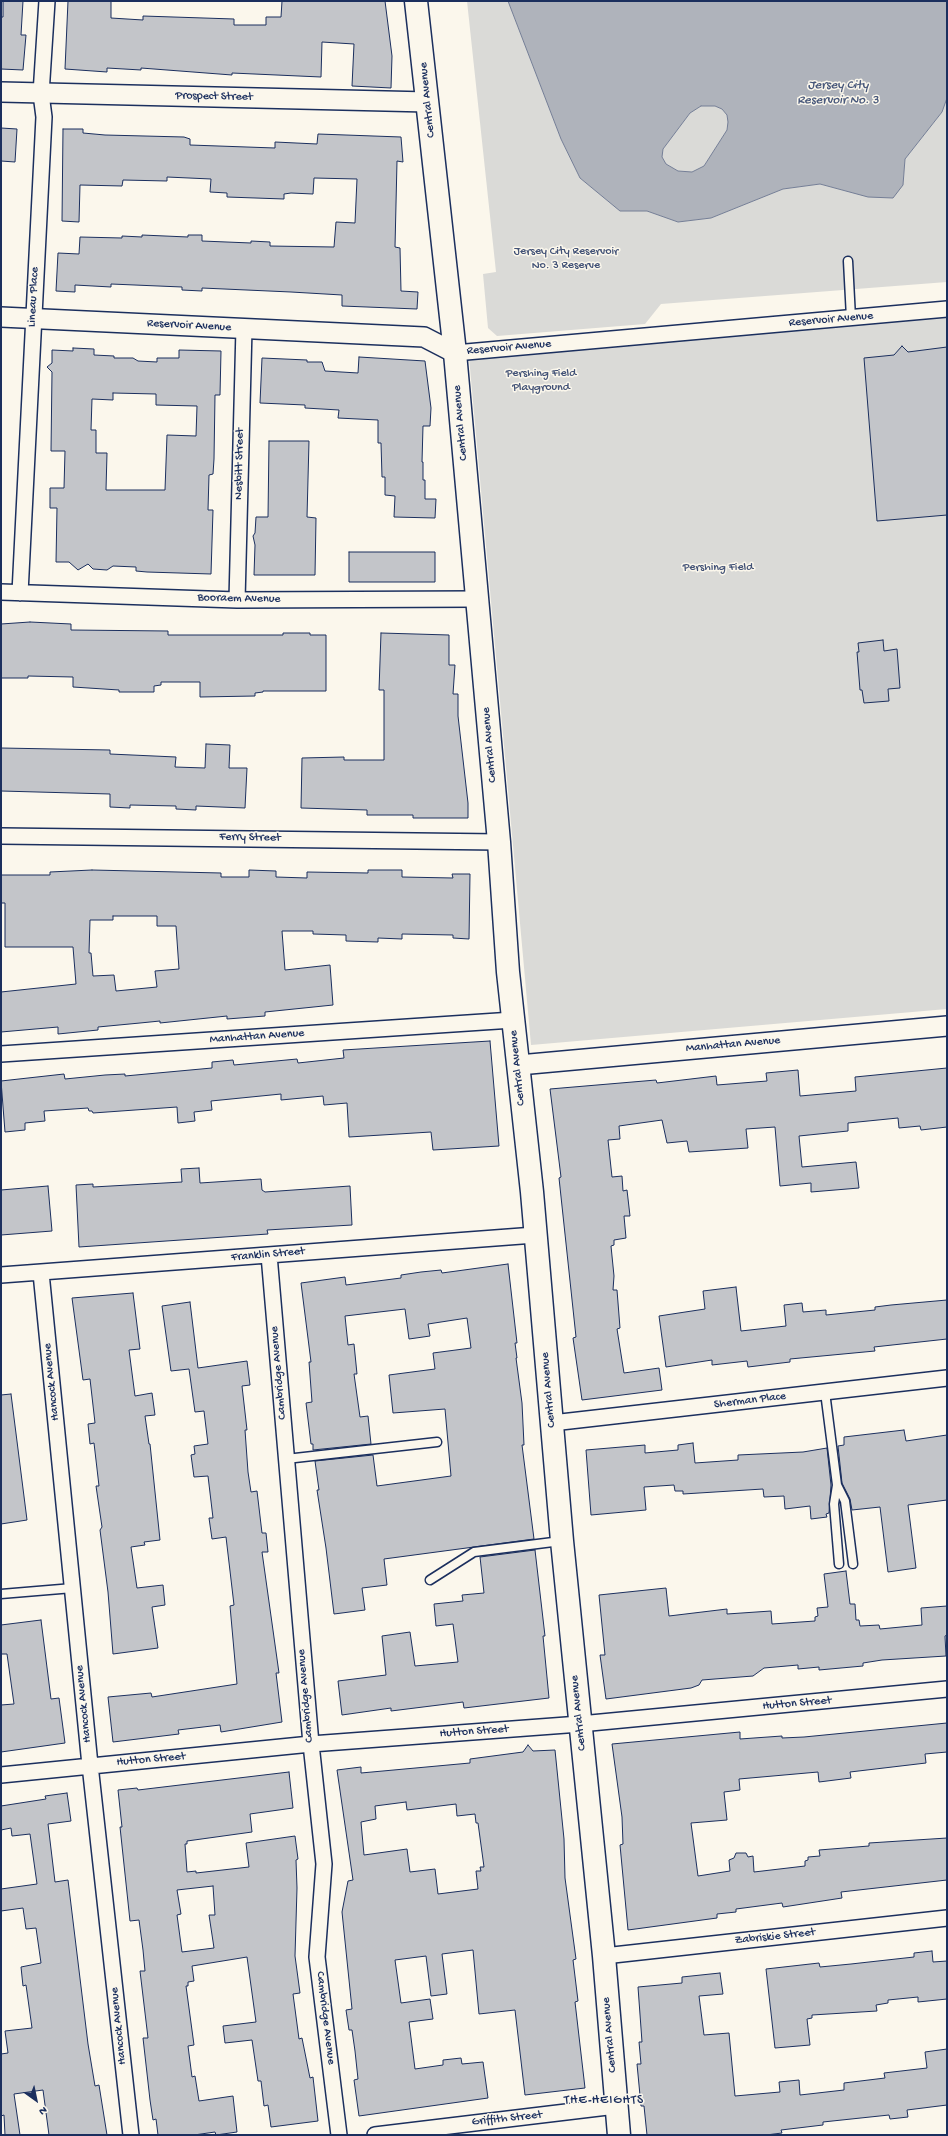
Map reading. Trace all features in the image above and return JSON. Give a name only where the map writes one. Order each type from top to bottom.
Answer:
[{"type":"main road","name":"Central Avenue","points":[[416,1],[455,353],[500,842],[508,972],[519,1065],[562,1541],[604,1956],[619,2135]]},
{"type":"street","name":"Lineau Place","points":[[20,593],[32,319],[44,118],[41,94],[47,1]]},
{"type":"street","name":"Prospect Street","points":[[1,92],[428,102]]},
{"type":"street","name":"Reservoir Avenue","points":[[1,317],[424,337],[455,353],[947,310]]},
{"type":"street","name":"Nesbitt Street","points":[[237,600],[244,328]]},
{"type":"street","name":"Booraem Avenue","points":[[1,592],[237,600],[477,599]]},
{"type":"street","name":"Ferry Street","points":[[1,836],[500,842]]},
{"type":"street","name":"Manhattan Avenue","points":[[1,1054],[513,1020]]},
{"type":"street","name":"Manhattan Avenue","points":[[519,1065],[947,1026]]},
{"type":"street","name":"Franklin Street","points":[[1,1275],[535,1235]]},
{"type":"street","name":"Cambridge Avenue","points":[[269,1255],[311,1744],[324,1864],[317,1957],[339,2135]]},
{"type":"street","name":"Hancock Avenue","points":[[41,1273],[90,1765],[131,2135]]},
{"type":"street","name":"Sherman Place","points":[[552,1423],[947,1378]]},
{"type":"street","name":"Hutton Street","points":[[1,1775],[311,1744],[580,1724],[947,1690]]},
{"type":"street","name":"Zabriskie Street","points":[[604,1956],[947,1918]]},
{"type":"street","name":"Griffith Street","points":[[374,2135],[616,2106]]},
{"type":"lane","points":[[848,261],[851,318]]},
{"type":"lane","points":[[825,1392],[837,1485],[834,1504],[839,1564]]},
{"type":"lane","points":[[286,1459],[437,1442]]},
{"type":"lane","points":[[837,1485],[845,1501],[853,1564]]},
{"type":"lane","points":[[430,1580],[474,1552],[562,1541]]},
{"type":"lane","points":[[1,1594],[73,1588]]},
{"type":"green space","name":"Jersey City Reservoir No. 3 Reserve","points":[[467,1],[508,1],[561,139],[580,178],[621,211],[647,211],[678,222],[711,218],[783,189],[820,184],[846,191],[903,185],[905,159],[942,112],[947,98],[947,282],[661,304],[645,324],[497,336],[488,328],[483,274],[496,272]]},
{"type":"green space","points":[[701,106],[715,106],[722,109],[727,115],[729,122],[727,130],[704,166],[692,172],[678,171],[666,164],[662,157],[663,149],[690,113]]},
{"type":"green space","name":"Pershing Field","points":[[947,315],[947,1009],[531,1045],[469,357]]},
{"type":"water","name":"Jersey City Reservoir No. 3","points":[[508,1],[947,1],[947,98],[942,112],[905,159],[903,185],[893,198],[868,197],[820,184],[783,189],[711,218],[678,222],[647,211],[620,211],[580,178],[561,139]],"holes":[[[701,106],[715,106],[722,109],[727,115],[727,130],[704,166],[692,172],[678,171],[666,164],[662,157],[663,149],[690,113]]]},
{"type":"building","points":[[3,1],[23,1],[21,35],[26,35],[23,70],[1,69],[1,17],[3,17]]},
{"type":"building","points":[[68,1],[111,1],[111,18],[143,20],[143,16],[234,19],[234,25],[266,25],[266,17],[281,17],[282,1],[385,1],[392,56],[391,88],[352,86],[354,44],[322,42],[321,77],[232,73],[232,75],[141,68],[141,70],[107,68],[107,72],[65,69]]},
{"type":"building","points":[[1,128],[17,129],[15,162],[1,161]]},
{"type":"building","points":[[63,129],[83,129],[83,133],[105,135],[184,137],[190,139],[190,145],[275,148],[275,142],[317,144],[318,134],[401,137],[403,162],[397,161],[395,247],[400,248],[401,291],[418,292],[417,309],[342,306],[342,295],[291,292],[202,288],[202,291],[182,290],[182,287],[111,284],[111,287],[75,285],[75,292],[56,291],[58,253],[79,254],[80,237],[122,238],[122,236],[142,237],[142,235],[188,237],[188,235],[202,235],[202,241],[251,243],[251,241],[270,242],[270,246],[334,247],[336,222],[355,223],[357,179],[314,178],[313,194],[284,194],[284,199],[227,197],[227,193],[210,192],[211,179],[167,177],[167,181],[123,180],[122,186],[80,185],[79,222],[62,221]]},
{"type":"building","points":[[902,346],[908,352],[947,347],[947,515],[877,521],[864,358],[894,355]]},
{"type":"building","points":[[73,348],[94,349],[94,355],[114,356],[114,358],[133,358],[138,361],[157,362],[157,358],[179,358],[179,350],[221,351],[220,395],[215,395],[213,474],[209,475],[208,510],[213,510],[211,574],[147,572],[136,571],[136,567],[113,566],[107,570],[93,569],[88,564],[78,570],[69,562],[56,562],[57,508],[50,508],[50,488],[64,488],[65,451],[51,451],[52,372],[47,367],[52,363],[52,350],[73,351]],"holes":[[[113,393],[156,394],[156,405],[197,406],[196,436],[167,435],[165,490],[106,490],[107,453],[96,453],[96,430],[91,430],[92,399],[113,400]]]},
{"type":"building","points":[[359,357],[425,361],[431,408],[430,426],[423,426],[423,480],[425,480],[425,499],[436,499],[435,518],[394,517],[395,496],[385,495],[385,477],[382,477],[381,443],[378,443],[378,420],[338,418],[339,410],[305,408],[305,405],[260,403],[262,358],[322,362],[325,371],[358,373]]},
{"type":"building","points":[[269,441],[309,441],[307,517],[316,518],[315,575],[254,575],[255,545],[253,536],[255,533],[256,517],[268,517]]},
{"type":"building","points":[[349,552],[435,552],[435,582],[349,582]]},
{"type":"building","points":[[30,622],[71,624],[71,630],[168,631],[168,635],[283,635],[283,633],[310,633],[310,635],[326,635],[326,691],[263,691],[255,693],[255,696],[200,697],[200,682],[161,682],[161,685],[154,686],[154,692],[119,692],[119,690],[73,687],[73,677],[28,676],[28,678],[1,678],[1,624]]},
{"type":"building","points":[[381,633],[449,635],[449,665],[455,665],[453,694],[458,694],[458,716],[468,803],[468,818],[413,818],[413,815],[367,815],[367,810],[301,808],[302,758],[344,757],[344,760],[384,760],[384,690],[379,690]]},
{"type":"building","points":[[883,640],[884,651],[897,649],[900,688],[888,689],[889,701],[864,703],[862,690],[860,690],[857,652],[859,652],[858,643]]},
{"type":"building","points":[[206,744],[230,745],[229,768],[247,768],[245,808],[196,806],[196,810],[176,809],[176,806],[130,805],[130,808],[110,807],[110,794],[1,791],[1,748],[110,750],[110,754],[176,757],[175,767],[205,768]]},
{"type":"building","points":[[92,870],[221,873],[221,877],[249,877],[249,870],[276,871],[276,877],[307,878],[307,872],[368,873],[368,870],[402,870],[402,877],[453,878],[452,874],[470,874],[469,939],[453,938],[453,935],[402,934],[402,939],[378,938],[378,942],[346,941],[346,935],[313,934],[313,931],[282,931],[285,970],[330,965],[333,1005],[265,1012],[265,1016],[227,1019],[227,1016],[160,1023],[160,1021],[98,1027],[98,1030],[58,1034],[58,1027],[1,1032],[1,992],[76,984],[73,947],[5,947],[5,903],[1,903],[1,875],[50,875],[50,872]],"holes":[[[113,916],[157,916],[157,926],[176,926],[179,969],[155,971],[157,987],[116,991],[114,975],[93,976],[91,953],[89,953],[90,920],[113,920]]]},
{"type":"building","points":[[490,1041],[499,1146],[433,1150],[431,1132],[349,1137],[347,1103],[324,1105],[323,1096],[281,1100],[281,1094],[211,1101],[212,1110],[194,1112],[195,1121],[178,1123],[177,1107],[93,1113],[92,1111],[89,1111],[88,1108],[44,1111],[45,1121],[25,1123],[25,1130],[5,1132],[1,1081],[64,1074],[65,1079],[125,1074],[125,1076],[212,1068],[212,1062],[233,1060],[234,1065],[297,1059],[298,1063],[344,1058],[343,1050]]},
{"type":"building","points":[[947,1068],[947,1127],[921,1130],[920,1126],[899,1128],[898,1118],[848,1123],[848,1131],[799,1136],[802,1167],[856,1162],[859,1188],[811,1192],[811,1183],[780,1186],[775,1127],[746,1129],[748,1148],[689,1152],[687,1141],[667,1143],[662,1120],[619,1126],[620,1139],[608,1140],[612,1177],[622,1176],[623,1191],[627,1190],[630,1216],[624,1216],[626,1238],[614,1240],[614,1245],[611,1246],[614,1276],[613,1290],[617,1290],[620,1328],[617,1329],[624,1373],[659,1368],[662,1390],[582,1400],[573,1338],[576,1337],[559,1178],[561,1177],[550,1089],[656,1080],[657,1083],[716,1076],[717,1085],[767,1081],[766,1073],[798,1070],[800,1096],[856,1091],[855,1077]]},
{"type":"building","points":[[199,1168],[200,1183],[261,1179],[262,1190],[265,1192],[350,1186],[352,1225],[267,1230],[268,1234],[79,1247],[76,1185],[93,1184],[93,1187],[182,1182],[181,1169]]},
{"type":"building","points":[[48,1186],[52,1231],[1,1235],[1,1190]]},
{"type":"building","points":[[508,1264],[517,1343],[515,1343],[516,1358],[522,1403],[524,1445],[522,1445],[534,1539],[384,1559],[387,1585],[362,1588],[365,1610],[334,1614],[317,1490],[319,1490],[315,1461],[373,1455],[377,1486],[451,1476],[445,1409],[393,1413],[389,1375],[435,1369],[433,1353],[471,1348],[467,1318],[428,1324],[430,1336],[409,1339],[405,1309],[345,1316],[348,1345],[354,1344],[357,1374],[354,1374],[360,1417],[368,1416],[371,1444],[313,1450],[306,1403],[312,1402],[309,1362],[311,1362],[301,1283],[345,1277],[346,1285],[401,1278],[401,1275],[421,1272],[441,1270],[442,1273]]},
{"type":"building","points":[[736,1287],[741,1331],[786,1326],[784,1305],[802,1303],[803,1312],[826,1310],[826,1315],[875,1310],[875,1307],[891,1305],[947,1300],[947,1339],[874,1347],[875,1351],[790,1359],[790,1362],[748,1367],[747,1361],[712,1365],[712,1360],[666,1367],[659,1316],[705,1309],[703,1291]]},
{"type":"building","points":[[133,1293],[140,1349],[129,1350],[135,1396],[152,1393],[155,1415],[145,1416],[150,1444],[160,1540],[144,1542],[145,1545],[131,1547],[137,1588],[163,1585],[165,1605],[152,1607],[158,1648],[113,1654],[108,1592],[100,1530],[102,1527],[96,1486],[99,1486],[94,1443],[90,1444],[88,1424],[95,1423],[90,1379],[83,1380],[72,1298]]},
{"type":"building","points":[[190,1302],[198,1368],[247,1361],[250,1385],[242,1386],[247,1430],[245,1430],[248,1472],[251,1492],[257,1491],[262,1533],[266,1533],[268,1552],[262,1552],[279,1673],[276,1673],[282,1722],[221,1732],[220,1725],[178,1730],[179,1734],[113,1742],[108,1697],[151,1693],[152,1697],[237,1684],[230,1606],[234,1605],[226,1537],[212,1539],[209,1518],[213,1518],[208,1476],[194,1477],[191,1455],[195,1454],[194,1446],[208,1444],[204,1411],[195,1412],[189,1369],[171,1371],[162,1306]]},
{"type":"building","points":[[11,1394],[27,1520],[1,1524],[1,1395]]},
{"type":"building","points":[[904,1430],[906,1441],[947,1435],[947,1500],[908,1505],[916,1568],[888,1572],[880,1507],[852,1510],[850,1499],[842,1483],[838,1446],[844,1445],[844,1437]]},
{"type":"building","points":[[693,1443],[695,1463],[738,1460],[738,1455],[803,1452],[827,1448],[831,1485],[829,1513],[826,1514],[827,1517],[811,1519],[810,1506],[785,1509],[784,1496],[764,1497],[763,1489],[683,1494],[683,1491],[675,1491],[674,1485],[644,1487],[646,1510],[591,1515],[586,1450],[645,1445],[645,1453],[678,1450],[678,1445]]},
{"type":"building","points":[[535,1550],[545,1636],[543,1636],[549,1698],[464,1708],[463,1702],[391,1711],[391,1708],[342,1715],[338,1681],[386,1675],[382,1636],[410,1632],[415,1666],[458,1662],[453,1624],[436,1626],[434,1604],[463,1601],[462,1595],[484,1593],[480,1557]]},
{"type":"building","points":[[846,1571],[850,1604],[855,1604],[856,1620],[859,1620],[860,1626],[879,1625],[880,1629],[922,1625],[921,1608],[947,1606],[947,1635],[945,1636],[946,1656],[882,1660],[863,1663],[863,1666],[819,1670],[819,1667],[798,1669],[798,1665],[764,1668],[753,1676],[702,1680],[699,1685],[691,1688],[606,1699],[600,1655],[605,1655],[599,1595],[666,1588],[669,1616],[727,1609],[727,1614],[771,1611],[772,1624],[815,1621],[815,1617],[818,1616],[817,1608],[828,1607],[824,1574]]},
{"type":"building","points":[[41,1620],[51,1699],[59,1698],[65,1743],[1,1752],[1,1705],[14,1704],[7,1654],[1,1654],[1,1625]]},
{"type":"building","points":[[947,1723],[947,1752],[925,1754],[926,1763],[850,1772],[851,1778],[819,1782],[818,1772],[739,1779],[740,1790],[724,1792],[727,1820],[691,1823],[698,1876],[730,1871],[729,1860],[734,1858],[736,1853],[746,1853],[748,1857],[753,1856],[754,1872],[805,1866],[805,1861],[808,1860],[808,1857],[820,1856],[819,1850],[869,1846],[869,1843],[947,1838],[947,1880],[841,1892],[842,1898],[783,1907],[782,1903],[736,1909],[736,1912],[717,1914],[717,1918],[628,1930],[620,1845],[623,1844],[622,1817],[612,1744],[740,1732],[740,1739],[782,1736],[782,1738],[804,1737]]},
{"type":"building","points":[[528,1745],[533,1751],[555,1750],[564,1839],[565,1878],[576,1959],[573,1960],[578,2001],[575,2002],[585,2088],[525,2095],[515,2010],[479,2014],[473,1950],[442,1954],[447,1994],[431,1996],[426,1956],[395,1960],[401,2003],[430,1999],[433,2019],[409,2022],[415,2069],[443,2065],[443,2060],[461,2058],[462,2064],[483,2062],[488,2098],[359,2116],[354,2080],[358,2079],[355,2051],[352,2030],[349,2030],[346,2010],[352,2009],[342,1912],[348,1881],[353,1880],[337,1770],[361,1767],[361,1773],[470,1763],[470,1759],[523,1752]],"holes":[[[406,1802],[407,1810],[456,1804],[457,1816],[475,1814],[476,1823],[478,1823],[484,1867],[480,1867],[481,1871],[476,1871],[478,1889],[438,1894],[435,1869],[410,1872],[407,1849],[364,1855],[361,1822],[376,1819],[375,1806]]]},
{"type":"building","points":[[289,1772],[293,1808],[250,1814],[252,1832],[187,1841],[187,1844],[185,1844],[187,1872],[196,1871],[196,1873],[249,1867],[246,1843],[295,1836],[298,1859],[296,1860],[297,1888],[295,1956],[300,1993],[293,1994],[299,2039],[302,2038],[310,2078],[313,2077],[318,2121],[271,2127],[268,2105],[264,2106],[261,2081],[258,2081],[252,2040],[225,2043],[223,2026],[256,2022],[247,1957],[192,1966],[194,1981],[188,1982],[188,1986],[186,1986],[194,2045],[188,2046],[192,2077],[195,2076],[199,2101],[233,2096],[237,2132],[216,2135],[215,2132],[194,2135],[158,2135],[156,2119],[153,2120],[143,2038],[148,2038],[140,1971],[145,1971],[143,1950],[139,1920],[130,1921],[120,1827],[122,1827],[118,1790],[137,1788],[138,1790]],"holes":[[[213,1886],[215,1915],[209,1915],[214,1948],[182,1952],[177,1915],[181,1914],[177,1890]]]},
{"type":"building","points":[[67,1793],[71,1821],[48,1824],[55,1882],[68,1880],[88,2044],[95,2086],[99,2085],[107,2135],[49,2135],[43,2090],[14,2094],[20,2135],[5,2135],[4,2115],[1,2116],[1,2054],[8,2053],[5,2031],[32,2028],[26,1985],[23,1986],[21,1967],[41,1963],[36,1928],[26,1929],[23,1908],[1,1911],[1,1889],[37,1884],[30,1834],[12,1836],[11,1828],[1,1830],[1,1806],[46,1799],[45,1796]]},
{"type":"building","points":[[932,1951],[933,1962],[947,1961],[947,1999],[918,2002],[918,1997],[888,2000],[888,2003],[876,2005],[877,2011],[812,2015],[812,2018],[807,2019],[810,2045],[775,2048],[766,1969],[819,1963],[820,1967],[851,1964],[914,1957],[914,1953]]},
{"type":"building","points":[[720,1973],[723,1994],[699,1996],[704,2035],[729,2033],[735,2096],[780,2092],[779,2082],[799,2080],[800,2095],[844,2090],[844,2083],[885,2078],[884,2073],[927,2068],[925,2052],[947,2049],[947,2105],[907,2110],[908,2117],[890,2119],[889,2115],[823,2122],[823,2125],[781,2130],[782,2133],[766,2135],[647,2135],[644,2106],[641,2106],[637,2064],[641,2064],[639,2042],[642,2042],[638,1987],[682,1983],[682,1977]]},
{"type":"district","name":"THE HEIGHTS","points":[[604,2101]]},
{"type":"park label","name":"Pershing Field Playground","points":[[541,381]]}]
